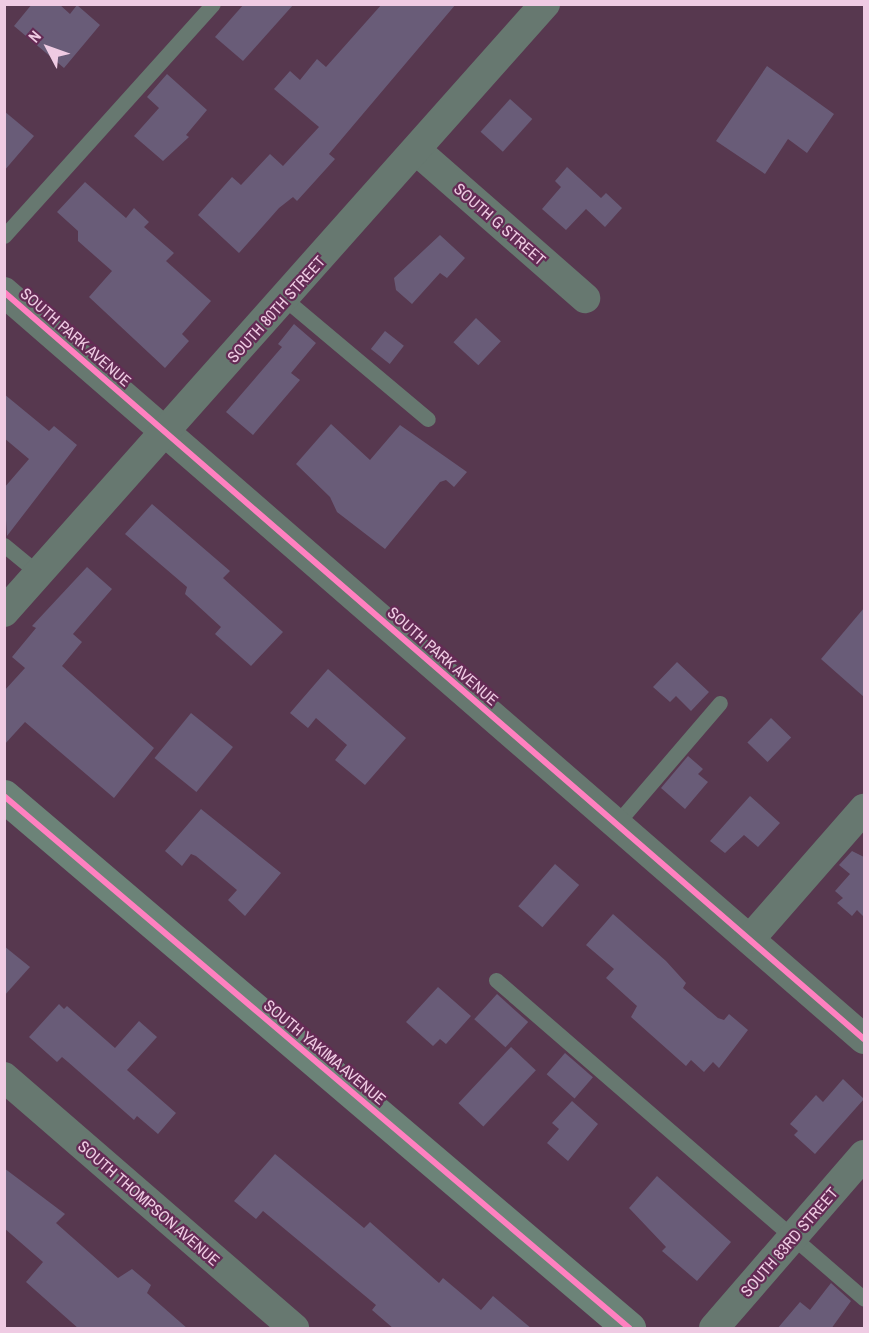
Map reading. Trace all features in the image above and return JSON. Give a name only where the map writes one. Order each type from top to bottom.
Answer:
[{"type":"main road","name":"SOUTH YAKIMA AVENUE","points":[[4,796],[629,1329]]},
{"type":"street","name":"SOUTH 80TH STREET","points":[[4,612],[163,432],[286,300],[545,4]]},
{"type":"street","name":"SOUTH G STREET","points":[[416,150],[585,298]]},
{"type":"street","name":"SOUTH PARK AVENUE","points":[[4,292],[864,1039]]},
{"type":"street","points":[[750,939],[864,810]]},
{"type":"street","name":"SOUTH THOMPSON AVENUE","points":[[4,1077],[294,1329]]},
{"type":"street","name":"SOUTH 83RD STREET","points":[[714,1329],[864,1155]]},
{"type":"lane","points":[[4,236],[213,4]]},
{"type":"lane","points":[[286,300],[428,419]]},
{"type":"lane","points":[[4,544],[38,573]]},
{"type":"lane","points":[[616,823],[720,703]]},
{"type":"lane","points":[[496,980],[864,1299]]},
{"type":"building","points":[[32,4],[59,4],[70,14],[77,5],[100,25],[64,68],[14,26]]},
{"type":"building","points":[[244,4],[294,4],[243,61],[215,37]]},
{"type":"building","points":[[382,4],[456,4],[329,154],[335,159],[297,201],[293,197],[279,208],[239,253],[198,215],[232,177],[241,185],[270,154],[283,166],[319,127],[274,89],[290,71],[300,80],[317,59],[326,67]]},
{"type":"building","points":[[767,66],[834,114],[807,153],[788,139],[765,174],[716,141]]},
{"type":"building","points":[[167,74],[207,110],[186,135],[189,137],[163,161],[134,136],[159,108],[147,97]]},
{"type":"building","points":[[510,99],[532,119],[503,152],[481,132]]},
{"type":"building","points":[[4,111],[34,136],[4,171]]},
{"type":"building","points":[[567,167],[601,198],[606,193],[622,208],[605,227],[586,209],[566,230],[542,209],[561,187],[555,181]]},
{"type":"building","points":[[85,182],[126,218],[134,208],[149,222],[144,227],[174,253],[166,261],[211,301],[182,334],[189,341],[165,368],[89,297],[112,271],[78,241],[78,231],[57,212]]},
{"type":"building","points":[[440,235],[465,258],[447,278],[440,273],[412,304],[396,290],[394,278]]},
{"type":"building","points":[[476,318],[501,341],[478,365],[453,342]]},
{"type":"building","points":[[294,324],[316,343],[291,373],[300,380],[253,435],[226,412],[282,347],[278,344]]},
{"type":"building","points":[[385,331],[404,346],[390,364],[371,349]]},
{"type":"building","points":[[4,394],[49,431],[54,426],[77,445],[7,536],[4,488],[29,459],[4,438]]},
{"type":"building","points":[[331,424],[370,460],[400,425],[467,472],[454,487],[446,480],[440,482],[385,549],[337,512],[330,497],[296,464]]},
{"type":"building","points":[[152,504],[230,571],[223,578],[283,632],[251,666],[215,634],[221,627],[185,594],[187,587],[125,534]]},
{"type":"building","points":[[87,567],[112,589],[73,634],[82,642],[62,666],[154,748],[114,798],[25,722],[4,745],[4,691],[25,668],[12,657],[36,628],[32,626]]},
{"type":"building","points":[[864,608],[864,697],[821,659]]},
{"type":"building","points":[[677,662],[709,692],[691,711],[676,696],[670,702],[653,687]]},
{"type":"building","points":[[328,669],[406,738],[365,785],[335,760],[347,745],[316,718],[308,728],[290,713]]},
{"type":"building","points":[[191,713],[233,747],[196,792],[154,758]]},
{"type":"building","points":[[771,718],[791,737],[768,762],[747,742]]},
{"type":"building","points":[[688,756],[703,769],[698,774],[708,782],[685,809],[661,788]]},
{"type":"building","points":[[750,796],[780,823],[758,847],[744,835],[725,853],[710,841]]},
{"type":"building","points":[[201,809],[281,873],[245,916],[228,900],[237,890],[196,856],[191,854],[182,866],[165,851]]},
{"type":"building","points":[[852,851],[864,857],[864,917],[857,910],[852,916],[837,903],[843,898],[835,891],[850,874],[839,865]]},
{"type":"building","points":[[555,864],[579,885],[542,927],[518,906]]},
{"type":"building","points":[[613,914],[666,961],[686,983],[683,988],[718,1018],[724,1020],[729,1014],[748,1030],[719,1068],[713,1062],[704,1072],[691,1060],[686,1066],[631,1017],[637,1006],[606,978],[614,969],[586,945]]},
{"type":"building","points":[[4,946],[30,967],[4,996]]},
{"type":"building","points":[[438,987],[471,1016],[446,1044],[440,1039],[433,1046],[406,1022]]},
{"type":"building","points":[[497,994],[528,1022],[505,1047],[474,1019]]},
{"type":"building","points":[[59,1004],[64,1009],[67,1006],[115,1048],[139,1021],[157,1037],[127,1070],[176,1113],[158,1134],[137,1116],[134,1120],[62,1057],[57,1062],[29,1037]]},
{"type":"building","points":[[511,1047],[536,1070],[483,1127],[458,1103]]},
{"type":"building","points":[[565,1053],[593,1077],[575,1098],[547,1074]]},
{"type":"building","points":[[843,1079],[864,1099],[815,1154],[794,1135],[798,1131],[790,1124],[816,1095],[823,1102]]},
{"type":"building","points":[[572,1101],[598,1124],[568,1161],[547,1143],[559,1129],[552,1123]]},
{"type":"building","points":[[275,1154],[364,1228],[370,1222],[439,1283],[443,1278],[481,1310],[493,1296],[532,1329],[394,1329],[372,1310],[376,1305],[263,1211],[256,1219],[234,1201]]},
{"type":"building","points":[[4,1168],[65,1214],[56,1223],[118,1278],[132,1269],[151,1285],[147,1293],[188,1329],[79,1329],[26,1282],[43,1262],[4,1228]]},
{"type":"building","points":[[657,1176],[731,1242],[697,1281],[662,1251],[666,1247],[629,1208]]},
{"type":"building","points":[[831,1283],[851,1301],[831,1329],[777,1329],[800,1302],[810,1310]]},
{"type":"cycle path","points":[[4,292],[864,1039]]},
{"type":"cycle path","points":[[4,796],[629,1328]]}]
